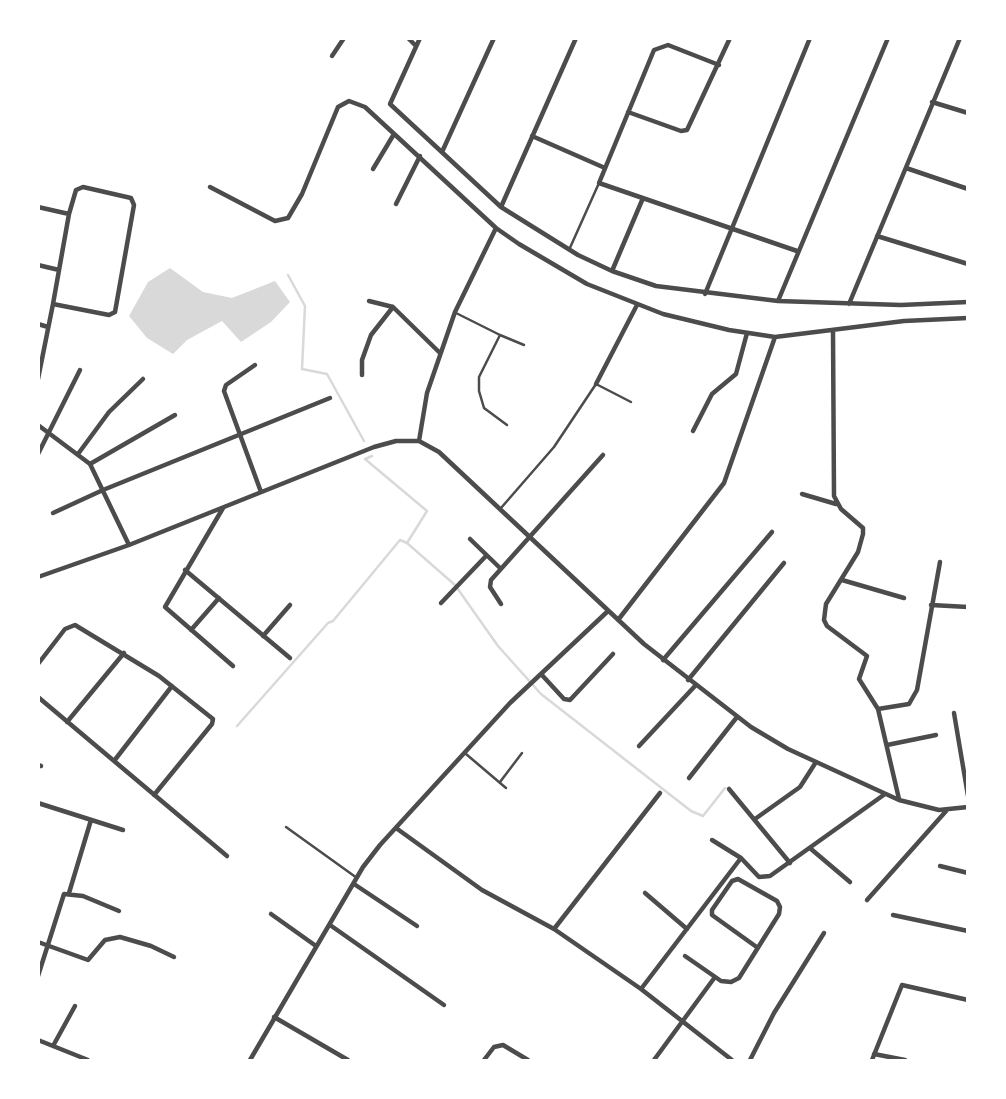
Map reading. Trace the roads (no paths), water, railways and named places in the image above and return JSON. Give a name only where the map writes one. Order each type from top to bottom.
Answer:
[{"type":"street","points":[[332,56],[344,38]]},
{"type":"street","points":[[408,38],[416,46]]},
{"type":"street","points":[[420,38],[390,104],[501,207],[569,250],[612,271],[640,282],[705,294],[778,302],[968,302]]},
{"type":"street","points":[[442,152],[494,38]]},
{"type":"street","points":[[501,207],[576,38]]},
{"type":"street","points":[[628,112],[684,132],[692,124],[730,38]]},
{"type":"street","points":[[705,294],[810,38]]},
{"type":"street","points":[[778,302],[888,38]]},
{"type":"street","points":[[849,303],[960,38]]},
{"type":"street","points":[[719,65],[668,45],[659,47],[628,112],[599,183],[797,251]]},
{"type":"street","points":[[210,187],[275,221],[282,221],[294,210],[327,130],[342,102],[353,102],[365,107],[496,228],[540,258],[587,284],[637,305],[685,320],[775,337],[884,323],[968,318]]},
{"type":"street","points":[[932,102],[968,114]]},
{"type":"street","points":[[373,169],[394,134]]},
{"type":"street","points":[[532,136],[605,168]]},
{"type":"street","points":[[396,204],[420,156]]},
{"type":"street","points":[[905,168],[968,189]]},
{"type":"street","points":[[38,379],[69,214],[76,190],[80,187],[129,197],[134,202],[116,311],[108,315],[53,303]]},
{"type":"street","points":[[612,271],[643,198]]},
{"type":"street","points":[[38,207],[69,214]]},
{"type":"street","points":[[419,441],[427,393],[440,353],[455,312],[496,228]]},
{"type":"street","points":[[877,236],[968,264]]},
{"type":"street","points":[[38,265],[59,270]]},
{"type":"street","points":[[369,301],[393,307],[440,353]]},
{"type":"street","points":[[596,384],[637,305]]},
{"type":"street","points":[[362,375],[362,360],[371,335],[393,307]]},
{"type":"street","points":[[38,324],[48,327]]},
{"type":"street","points":[[833,331],[833,466],[837,504]]},
{"type":"street","points":[[693,431],[712,394],[736,374],[747,333]]},
{"type":"street","points":[[618,621],[724,483],[775,337]]},
{"type":"street","points":[[255,365],[226,385],[224,391],[261,492]]},
{"type":"street","points":[[38,454],[80,370]]},
{"type":"street","points":[[78,454],[109,412],[143,379]]},
{"type":"street","points":[[53,513],[103,489],[330,398]]},
{"type":"street","points":[[90,464],[175,415]]},
{"type":"street","points":[[38,425],[51,432],[90,464],[129,545]]},
{"type":"street","points":[[38,577],[129,545],[374,447],[396,440],[419,441],[439,452],[618,621],[695,686],[737,717],[776,743],[899,800],[947,810],[966,809]]},
{"type":"street","points":[[500,604],[489,583],[603,455]]},
{"type":"street","points":[[802,495],[837,504],[857,521],[863,534],[858,552],[826,604],[824,620],[827,626],[867,656],[859,679],[878,709],[899,800]]},
{"type":"street","points":[[223,507],[165,607],[233,666]]},
{"type":"street","points":[[663,660],[772,532]]},
{"type":"street","points":[[470,539],[500,568]]},
{"type":"street","points":[[441,603],[486,556]]},
{"type":"street","points":[[878,709],[909,704],[915,697],[940,562]]},
{"type":"street","points":[[688,680],[784,563]]},
{"type":"street","points":[[185,570],[289,658]]},
{"type":"street","points":[[842,580],[904,598]]},
{"type":"street","points":[[191,630],[219,598]]},
{"type":"street","points":[[263,636],[290,605]]},
{"type":"street","points":[[931,605],[968,607]]},
{"type":"street","points":[[250,1060],[353,884],[380,845],[526,688],[608,611]]},
{"type":"street","points":[[38,664],[65,629],[72,625],[124,653],[172,687],[213,721],[154,795]]},
{"type":"street","points":[[67,722],[124,653]]},
{"type":"street","points":[[541,674],[564,699],[570,700],[613,654]]},
{"type":"street","points":[[639,746],[695,686]]},
{"type":"street","points":[[114,761],[172,687]]},
{"type":"street","points":[[38,697],[228,856]]},
{"type":"street","points":[[954,713],[968,796]]},
{"type":"street","points":[[689,778],[737,717]]},
{"type":"street","points":[[887,745],[936,735]]},
{"type":"street","points":[[755,819],[800,787],[816,762]]},
{"type":"street","points":[[729,789],[790,863]]},
{"type":"street","points":[[554,929],[660,793]]},
{"type":"street","points":[[712,840],[749,863],[755,874],[764,878],[790,863],[885,794]]},
{"type":"street","points":[[38,803],[123,830]]},
{"type":"street","points":[[867,900],[947,810]]},
{"type":"street","points":[[38,976],[62,897],[69,892],[91,820]]},
{"type":"street","points":[[396,828],[482,890],[554,929],[641,989],[732,1060]]},
{"type":"street","points":[[810,849],[850,883]]},
{"type":"street","points":[[641,989],[741,858]]},
{"type":"street","points":[[940,866],[968,873]]},
{"type":"street","points":[[685,956],[726,982],[735,981],[758,948],[780,907],[777,901],[738,878],[732,881],[712,910],[712,915],[758,948]]},
{"type":"street","points":[[353,884],[417,926]]},
{"type":"street","points":[[69,892],[119,911]]},
{"type":"street","points":[[645,893],[687,929]]},
{"type":"street","points":[[271,915],[316,946]]},
{"type":"street","points":[[893,915],[968,931]]},
{"type":"street","points":[[330,925],[444,1005]]},
{"type":"street","points":[[750,1060],[774,1013],[824,933]]},
{"type":"street","points":[[38,942],[90,959],[105,940],[120,937],[160,949],[174,957]]},
{"type":"street","points":[[654,1060],[715,977]]},
{"type":"street","points":[[872,1060],[902,985],[968,1000]]},
{"type":"street","points":[[53,1046],[75,1006]]},
{"type":"street","points":[[274,1017],[348,1060]]},
{"type":"street","points":[[38,1040],[88,1060]]},
{"type":"street","points":[[484,1060],[494,1047],[503,1045],[528,1060]]},
{"type":"street","points":[[874,1054],[905,1060]]},
{"type":"lane","points":[[569,250],[599,183]]},
{"type":"lane","points":[[455,312],[524,345]]},
{"type":"lane","points":[[500,335],[478,384],[484,408],[507,425]]},
{"type":"lane","points":[[500,509],[554,447],[596,384],[631,402]]},
{"type":"lane","points":[[464,752],[506,788]]},
{"type":"lane","points":[[500,782],[522,753]]},
{"type":"lane","points":[[286,827],[357,878]]},
{"type":"waterway","points":[[288,275],[305,306],[302,369],[327,374],[364,441]]},
{"type":"waterway","points":[[372,456],[365,459],[427,511],[407,543],[455,585],[498,646],[541,694],[691,811],[703,816],[725,788]]},
{"type":"waterway","points":[[237,726],[328,623],[333,621],[400,540],[407,543]]}]
